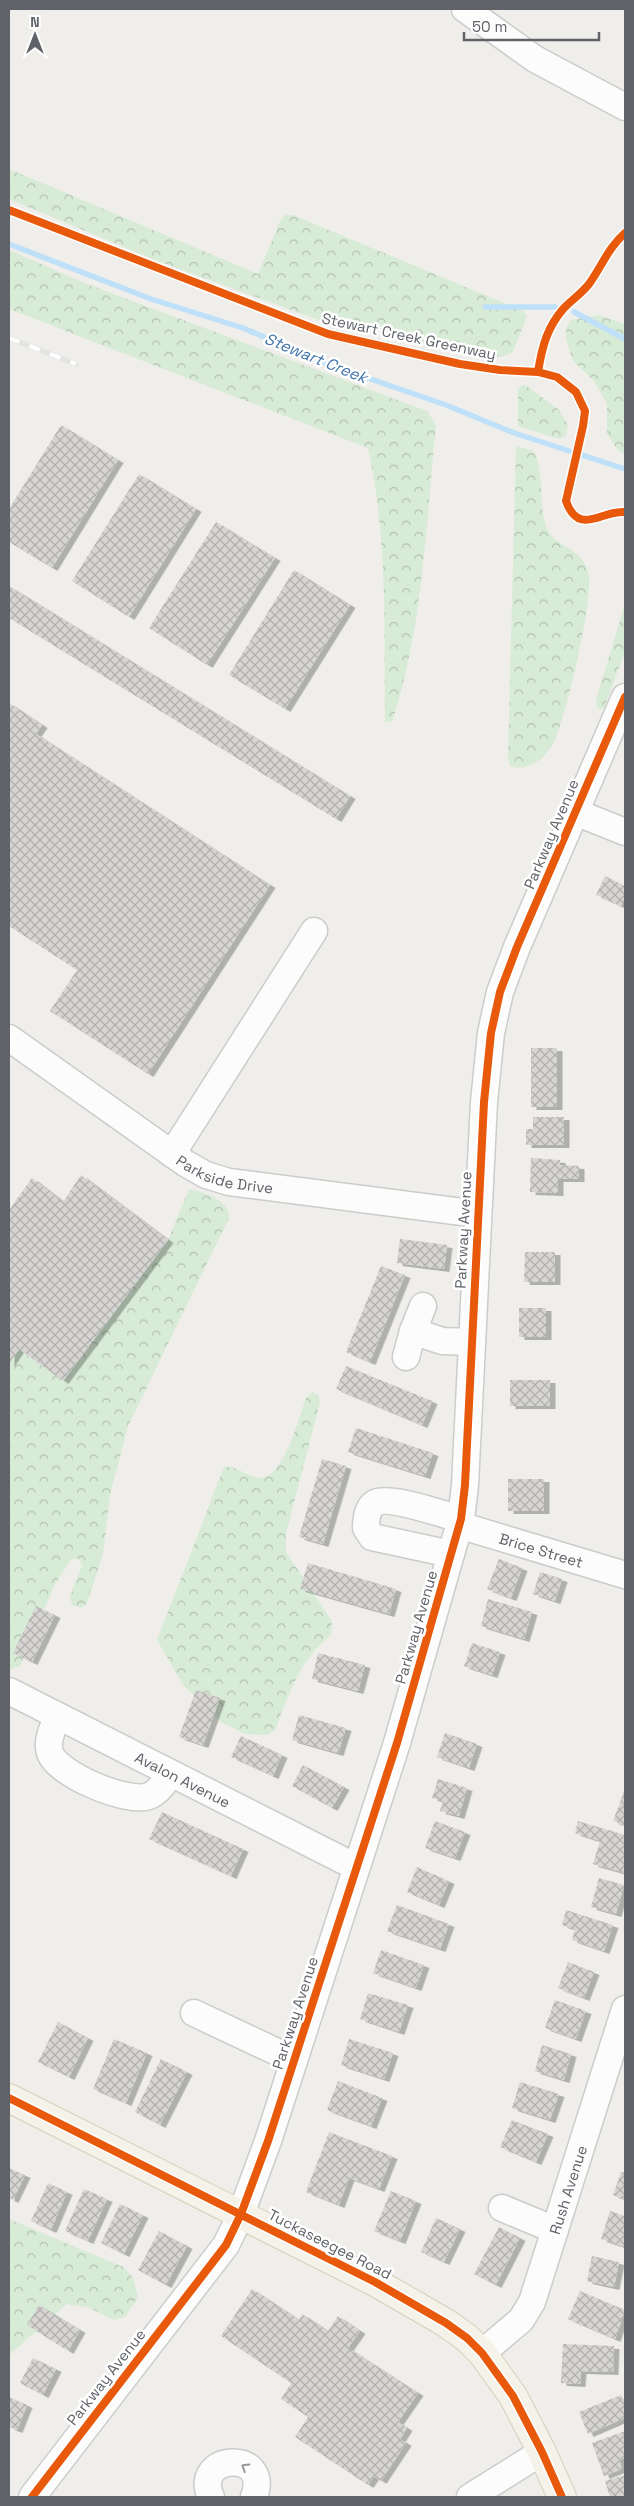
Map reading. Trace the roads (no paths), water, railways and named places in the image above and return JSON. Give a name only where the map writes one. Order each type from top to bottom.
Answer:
[{"type":"main road","name":"Tuckaseegee Road","points":[[9,2098],[375,2282],[446,2323],[467,2338],[482,2353],[512,2396],[542,2452],[562,2497]]},
{"type":"street","points":[[465,9],[535,59],[625,107]]},
{"type":"street","name":"Parkway Avenue","points":[[32,2497],[226,2245],[268,2141],[397,1743],[460,1522],[465,1485],[484,1098],[491,1033],[500,992],[517,947],[625,697]]},
{"type":"street","points":[[575,812],[625,832]]},
{"type":"street","points":[[172,1154],[314,931]]},
{"type":"street","name":"Parkside Drive","points":[[9,1038],[172,1154],[206,1175],[229,1182],[478,1214]]},
{"type":"street","points":[[406,1358],[413,1331],[424,1306]]},
{"type":"street","points":[[413,1331],[442,1341],[472,1342]]},
{"type":"street","name":"Brice Street","points":[[451,1554],[372,1536],[366,1528],[368,1515],[372,1507],[376,1502],[396,1502],[625,1575]]},
{"type":"street","name":"Avalon Avenue","points":[[9,1692],[356,1867]]},
{"type":"street","points":[[58,1716],[49,1742],[50,1753],[56,1762],[81,1779],[106,1790],[138,1798],[149,1796],[158,1791],[170,1774]]},
{"type":"street","name":"Rush Avenue","points":[[482,2353],[521,2320],[532,2302],[625,2009]]},
{"type":"street","points":[[194,2013],[294,2060]]},
{"type":"street","points":[[502,2208],[555,2230]]},
{"type":"street","points":[[470,2497],[542,2452]]},
{"type":"street","points":[[210,2485],[226,2462],[242,2464],[254,2474],[257,2490],[254,2497]]},
{"type":"waterway","name":"Stewart Creek","points":[[9,244],[151,299],[243,328],[327,364],[446,405],[514,433],[625,469]]},
{"type":"waterway","points":[[485,307],[555,307]]},
{"type":"waterway","points":[[574,312],[625,339]]},
{"type":"railway","points":[[9,338],[76,364]]}]
